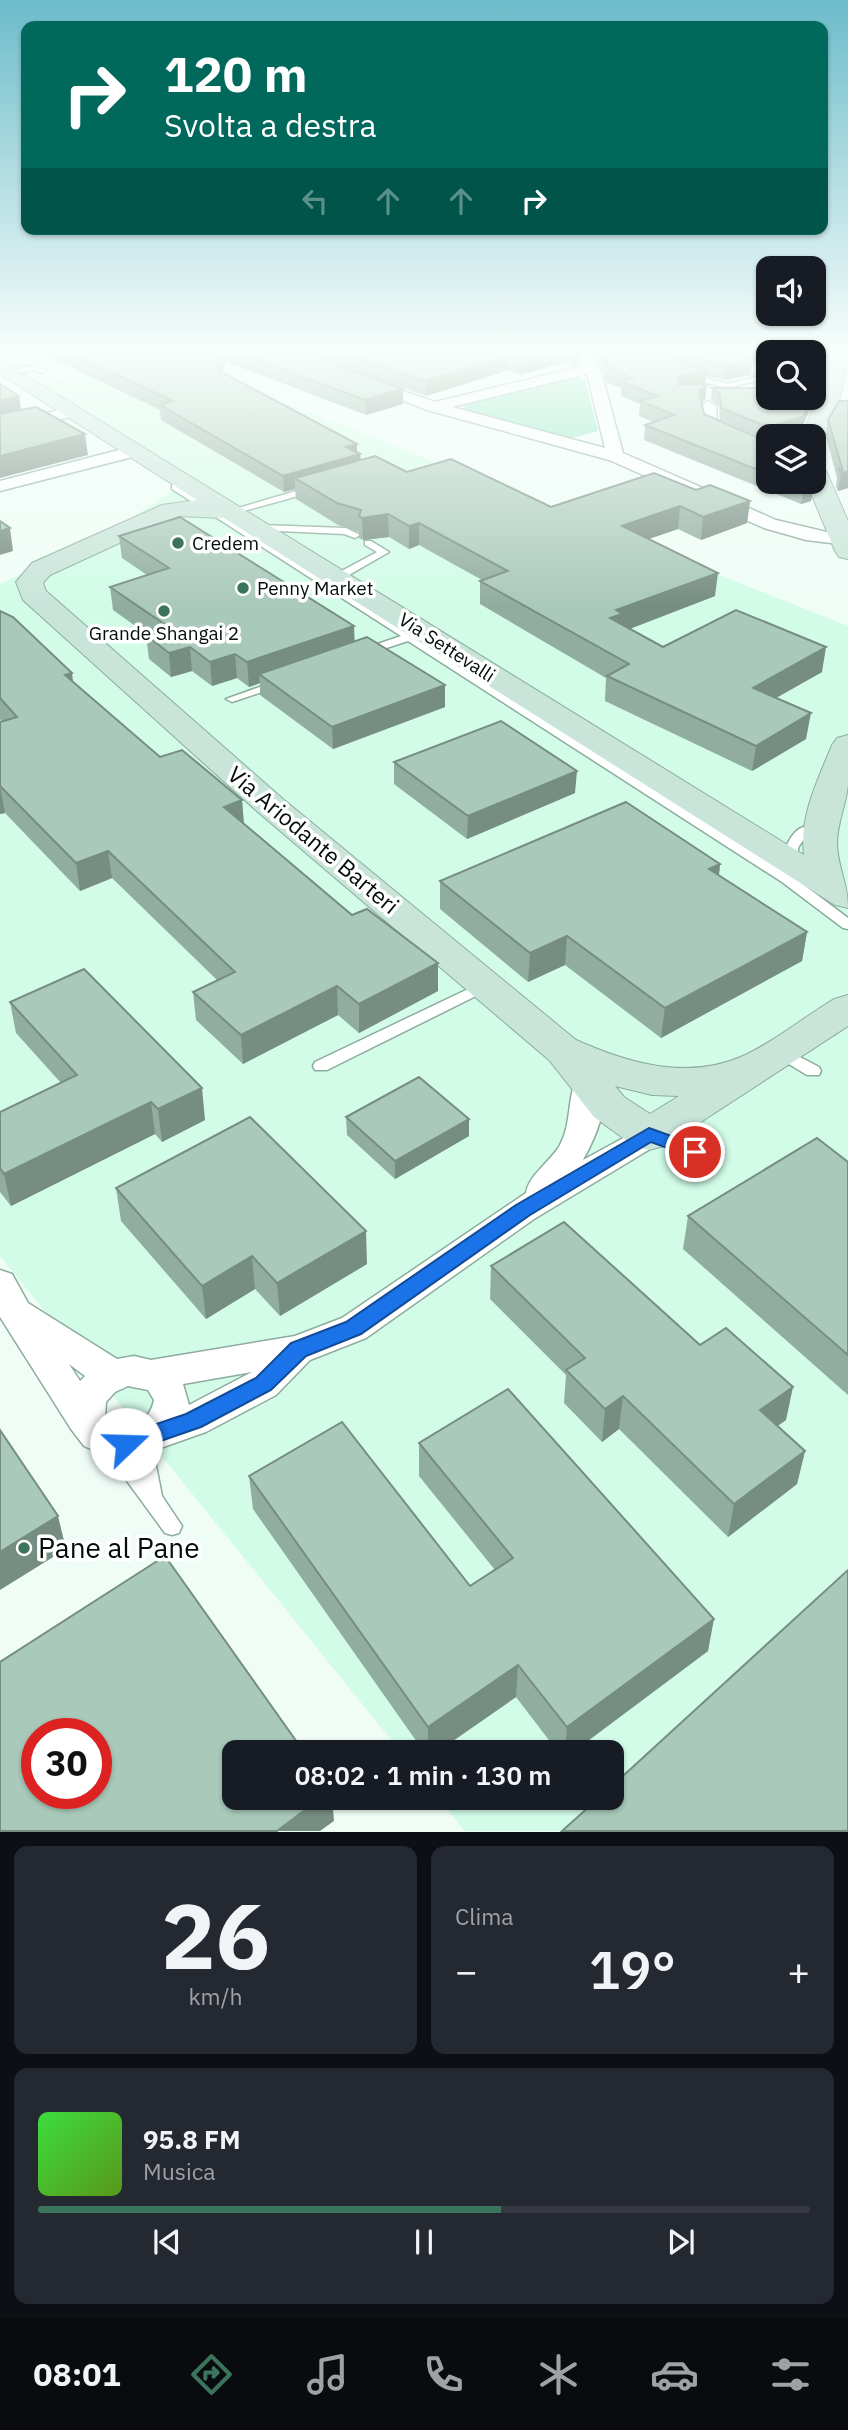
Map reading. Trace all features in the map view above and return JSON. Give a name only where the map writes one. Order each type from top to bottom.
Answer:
[{"type":"main road","name":"Via Settevalli","points":[[108,435],[174,482],[221,510],[260,528],[566,723],[789,847]]},
{"type":"main road","points":[[146,519],[172,498],[174,482]]},
{"type":"main road","points":[[825,494],[844,536]]},
{"type":"main road","points":[[146,519],[187,507],[221,510]]},
{"type":"main road","name":"Via Ariodante Barteri","points":[[146,519],[41,569],[29,582],[33,594],[271,806],[562,1050],[619,1075],[654,1082],[702,1082],[763,1060]]},
{"type":"main road","points":[[789,847],[848,746]]},
{"type":"main road","points":[[789,847],[839,891]]},
{"type":"main road","points":[[789,847],[848,919]]},
{"type":"main road","points":[[562,1050],[609,1107],[649,1135],[848,1008]]},
{"type":"street","points":[[537,435],[615,457],[770,524],[806,535],[844,536]]},
{"type":"street","points":[[610,435],[615,457]]},
{"type":"street","points":[[736,435],[756,444]]},
{"type":"street","points":[[0,486],[134,452]]},
{"type":"street","points":[[523,1210],[558,1172],[579,1142],[587,1112],[589,1083]]},
{"type":"street","points":[[152,1374],[298,1350],[354,1328],[523,1210],[649,1135]]},
{"type":"street","points":[[6,1295],[122,1433]]},
{"type":"street","points":[[6,1295],[112,1375]]},
{"type":"street","points":[[122,1433],[193,1421],[264,1384],[298,1350]]},
{"type":"street","points":[[139,1371],[162,1380],[172,1400],[171,1412],[122,1433],[90,1394],[112,1375],[139,1371]]},
{"type":"lane","points":[[221,510],[324,486]]},
{"type":"lane","name":"Via Settevalli","points":[[221,510],[406,638],[789,847],[848,925]]},
{"type":"lane","points":[[260,528],[346,531],[355,535]]},
{"type":"lane","points":[[338,577],[384,552],[368,543]]},
{"type":"lane","points":[[356,655],[406,638]]},
{"type":"lane","points":[[232,699],[294,677]]},
{"type":"lane","points":[[321,1066],[485,986]]},
{"type":"lane","points":[[763,1060],[813,1070]]},
{"type":"lane","points":[[649,1135],[695,1152]]},
{"type":"lane","points":[[122,1433],[152,1497],[172,1526]]},
{"type":"lane","points":[[122,1433],[152,1497]]},
{"type":"shaded area","points":[[118,435],[368,435],[848,626],[848,1831],[465,1831],[448,1810],[624,1810],[624,1740],[391,1740],[0,1256],[0,584],[105,535],[188,481]]},
{"type":"green space","points":[[549,435],[582,435],[565,440]]},
{"type":"building","points":[[0,435],[79,435],[0,456]]},
{"type":"building","points":[[213,435],[341,435],[357,444],[346,447],[360,454],[283,476]]},
{"type":"building","points":[[671,435],[756,437],[756,469]]},
{"type":"building","points":[[833,435],[848,435],[848,471],[841,474],[839,469],[843,471]]},
{"type":"building","points":[[375,456],[407,472],[451,459],[551,507],[654,473],[696,490],[710,485],[750,501],[703,517],[680,506],[622,526],[718,573],[616,610],[622,614],[610,618],[663,647],[736,610],[826,647],[753,688],[811,713],[756,746],[607,676],[629,664],[480,581],[508,571],[419,523],[409,526],[388,514],[362,518],[359,516],[361,510],[337,503],[295,478]]},
{"type":"building","points":[[180,517],[354,626],[247,662],[235,654],[210,662],[190,647],[169,653],[146,635],[170,628],[110,587],[169,568],[119,536]]},
{"type":"building","points":[[0,521],[10,528],[0,531]]},
{"type":"building","points":[[0,611],[13,617],[72,673],[65,675],[160,757],[182,750],[242,800],[224,807],[352,915],[367,909],[438,963],[359,1004],[337,986],[241,1035],[193,992],[235,972],[108,851],[76,863],[0,786],[0,722],[17,717],[0,698]]},
{"type":"building","points":[[367,637],[445,685],[332,727],[259,674]]},
{"type":"building","points":[[501,721],[577,771],[468,816],[394,762]]},
{"type":"building","points":[[626,802],[720,864],[709,869],[807,932],[665,1008],[567,936],[530,953],[440,881]]},
{"type":"building","points":[[84,969],[202,1088],[158,1109],[151,1102],[4,1174],[0,1168],[0,1112],[77,1075],[10,1002]]},
{"type":"building","points":[[419,1077],[469,1119],[395,1161],[346,1117]]},
{"type":"building","points":[[250,1117],[366,1231],[277,1283],[252,1256],[202,1286],[116,1188]]},
{"type":"building","points":[[817,1138],[848,1162],[848,1355],[688,1216]]},
{"type":"building","points":[[564,1222],[700,1345],[726,1328],[793,1387],[760,1410],[805,1451],[734,1504],[623,1396],[605,1409],[566,1370],[585,1358],[491,1266]]},
{"type":"building","points":[[508,1389],[714,1619],[567,1727],[518,1665],[428,1727],[249,1476],[342,1422],[470,1586],[513,1558],[419,1443]]},
{"type":"building","points":[[0,1430],[58,1516],[0,1552]]},
{"type":"building","points":[[165,1556],[295,1740],[222,1740],[222,1810],[305,1810],[277,1831],[0,1831],[0,1662]]},
{"type":"building","points":[[848,1570],[848,1831],[562,1831],[585,1810],[624,1810],[624,1775]]},
{"type":"place","name":"Credem","points":[[178,543]]},
{"type":"place","name":"Penny Market","points":[[243,588]]},
{"type":"place","name":"Grande Shangai 2","points":[[164,611]]},
{"type":"place","name":"Pane al Pane","points":[[24,1548]]},
{"type":"route","points":[[126,1444],[193,1421],[264,1384],[298,1350],[354,1328],[523,1210],[649,1135],[695,1152]]}]
